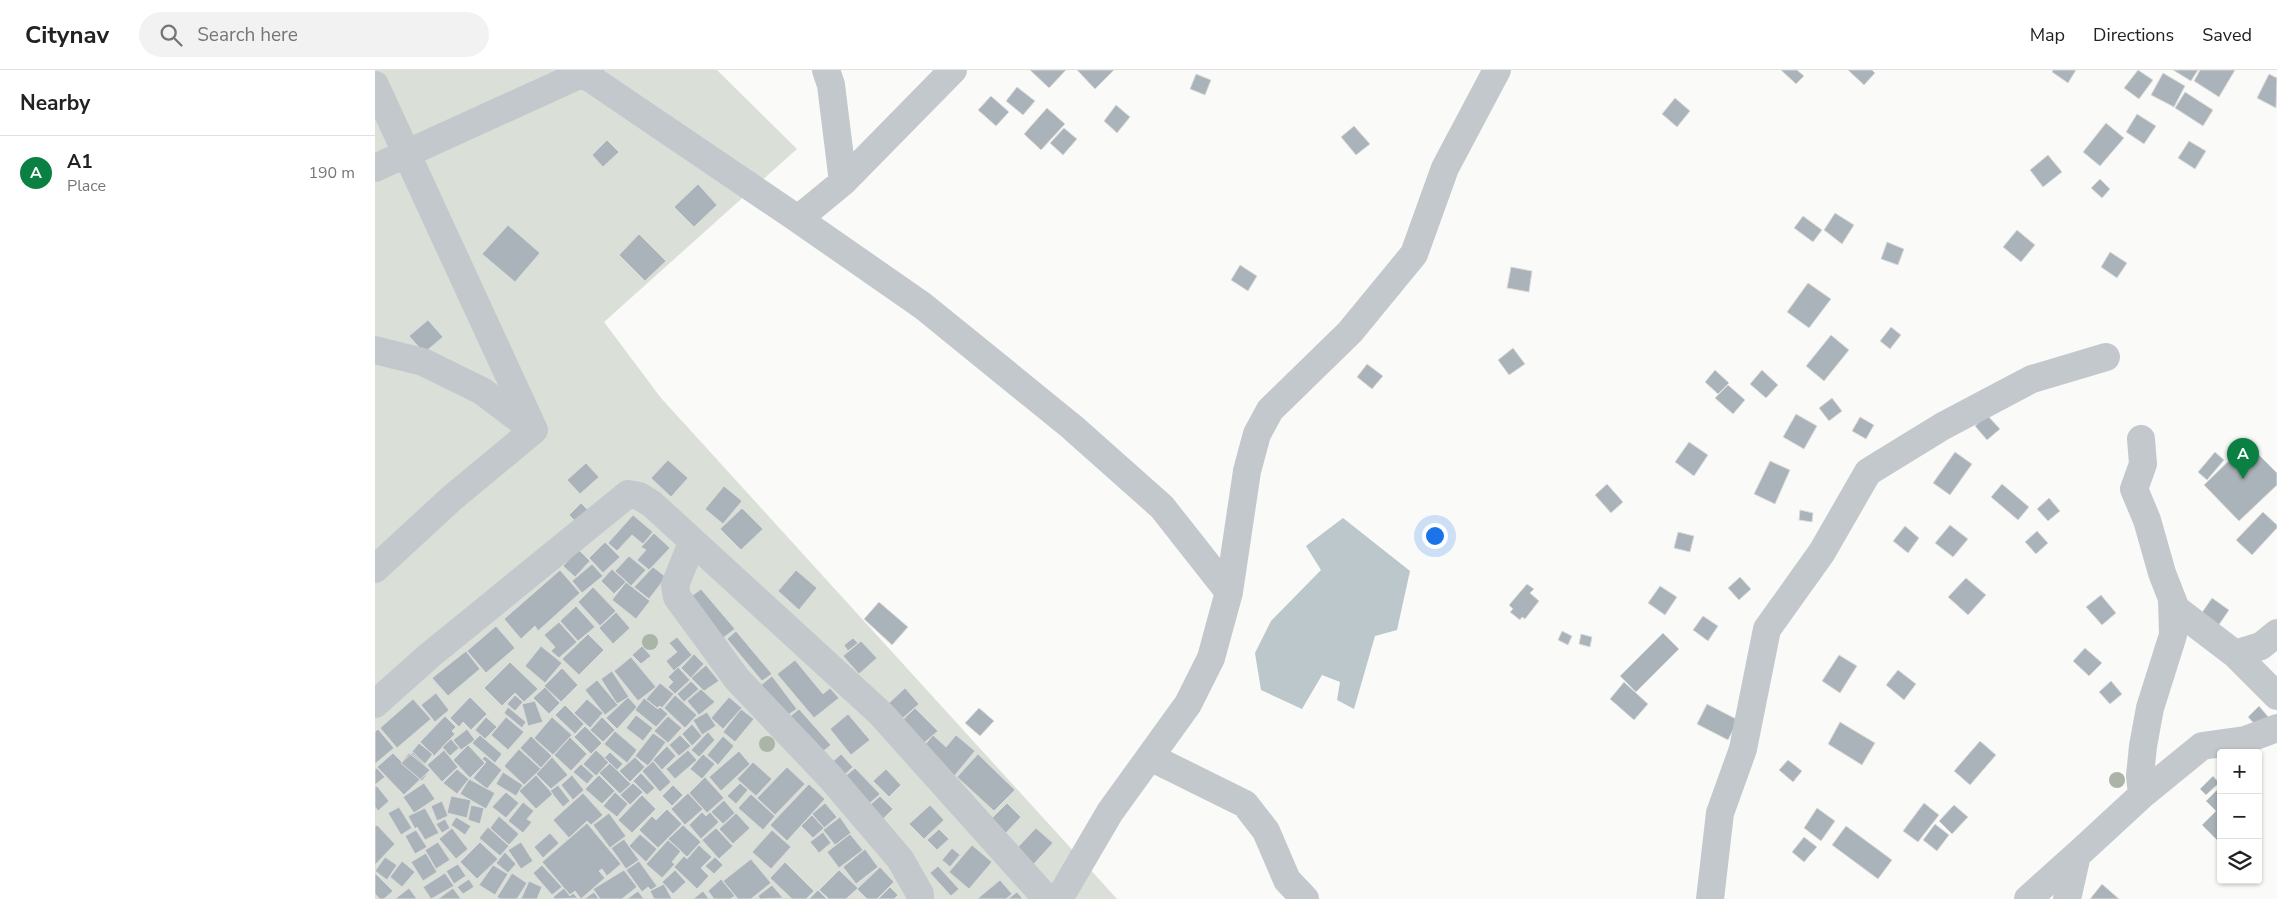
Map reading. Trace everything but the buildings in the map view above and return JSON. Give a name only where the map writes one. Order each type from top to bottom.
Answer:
[{"type":"street","points":[[578,70],[798,218],[923,306],[1072,427],[1162,507],[1229,592]]},
{"type":"street","points":[[375,168],[590,70]]},
{"type":"street","points":[[826,70],[831,85],[843,182]]},
{"type":"street","points":[[798,218],[843,182],[953,70]]},
{"type":"street","points":[[1059,899],[1110,812],[1188,704],[1211,658],[1229,592],[1247,471],[1257,434],[1270,410],[1350,332],[1414,254],[1445,168],[1497,70]]},
{"type":"street","points":[[375,85],[534,430]]},
{"type":"street","points":[[375,350],[423,362],[482,391],[534,430]]},
{"type":"street","points":[[1709,899],[1720,813],[1743,749],[1767,629],[1822,552],[1868,472],[1943,426],[2032,379],[2106,357]]},
{"type":"street","points":[[375,569],[452,498],[534,430]]},
{"type":"street","points":[[2141,439],[2143,464],[2134,489],[2147,520],[2176,610],[2235,654],[2277,696]]},
{"type":"street","points":[[375,704],[430,655],[628,494],[639,496],[652,504],[692,543],[880,713],[1047,899]]},
{"type":"street","points":[[692,543],[675,585],[677,598],[737,679],[831,778],[900,859],[920,894],[920,899]]},
{"type":"street","points":[[2142,794],[2140,776],[2150,708],[2173,636],[2172,600]]},
{"type":"street","points":[[2235,654],[2261,646],[2277,633]]},
{"type":"street","points":[[2028,899],[2142,794],[2202,746],[2245,740],[2277,728]]},
{"type":"street","points":[[1150,757],[1245,804],[1266,831],[1287,880],[1305,899]]},
{"type":"street","points":[[2067,899],[2077,855]]},
{"type":"shaded area","points":[[375,70],[717,70],[797,149],[604,322],[661,398],[1117,899],[375,899]]},
{"type":"shaded area","points":[[1343,518],[1410,571],[1397,630],[1375,636],[1354,709],[1337,700],[1340,682],[1322,675],[1302,709],[1261,690],[1255,653],[1271,621],[1321,570],[1306,546]]},
{"type":"place","name":"A1","points":[[2243,479]]}]
